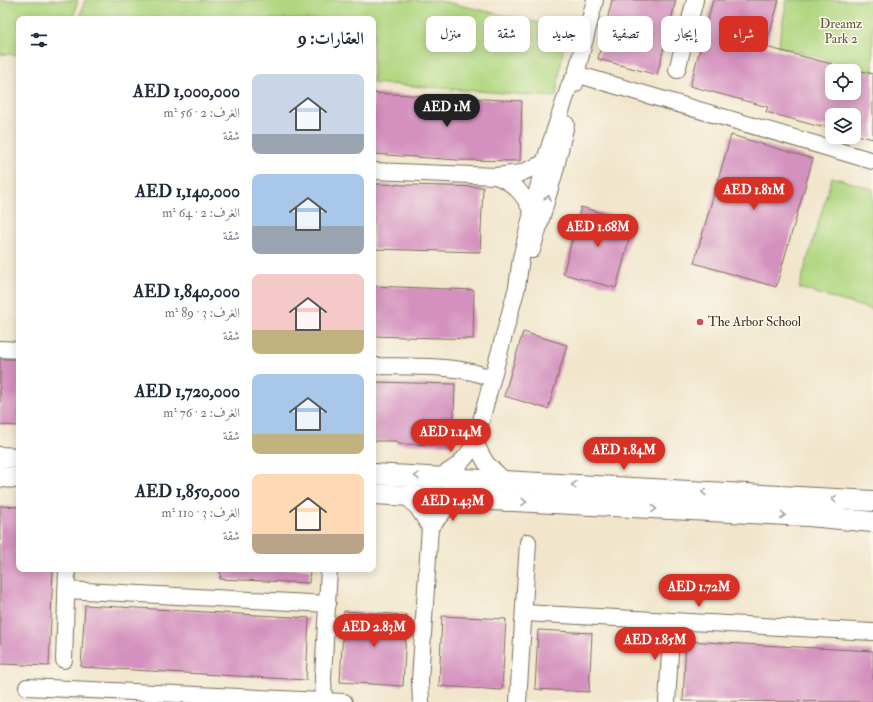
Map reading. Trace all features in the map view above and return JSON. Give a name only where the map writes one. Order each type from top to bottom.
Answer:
[{"type":"street","points":[[516,287],[530,259],[555,171],[575,86],[576,74],[595,0]]},
{"type":"street","points":[[677,70],[696,0]]},
{"type":"street","points":[[576,74],[873,161]]},
{"type":"street","points":[[438,477],[456,468],[463,461],[475,443],[516,287],[531,210],[544,162],[568,89],[576,74]]},
{"type":"street","points":[[376,171],[496,176],[521,173],[544,162]]},
{"type":"street","points":[[496,176],[508,181],[518,189],[526,199],[531,210]]},
{"type":"street","points":[[0,349],[16,350]]},
{"type":"street","points":[[376,366],[459,370],[483,374],[492,380]]},
{"type":"street","points":[[475,443],[486,463],[505,481]]},
{"type":"street","points":[[0,457],[16,458]]},
{"type":"street","points":[[376,474],[873,501]]},
{"type":"street","points":[[0,477],[16,478]]},
{"type":"street","points":[[376,494],[809,516],[873,522]]},
{"type":"street","points":[[406,496],[418,508],[430,527],[420,680],[421,702]]},
{"type":"street","points":[[430,527],[445,510],[460,499]]},
{"type":"street","points":[[518,702],[528,542]]},
{"type":"street","points":[[64,660],[67,572]]},
{"type":"street","points":[[324,701],[323,678],[329,572]]},
{"type":"street","points":[[66,590],[328,604]]},
{"type":"street","points":[[524,613],[873,632]]},
{"type":"street","points":[[667,702],[672,621]]},
{"type":"street","points":[[27,687],[116,696],[344,702]]},
{"type":"green space","points":[[0,0],[78,0],[74,16],[16,16],[16,55],[0,54]]},
{"type":"green space","points":[[85,0],[436,0],[508,16],[484,16],[484,52],[530,52],[530,21],[538,23],[538,52],[563,52],[556,97],[376,83],[376,16],[81,16]]},
{"type":"green space","name":"Dreamz Park 2","points":[[787,0],[873,0],[873,73],[861,70],[861,64],[841,64],[778,46]]},
{"type":"green space","points":[[832,177],[873,189],[873,310],[799,288]]},
{"type":"building","points":[[612,0],[676,0],[672,16],[661,16],[661,52],[663,52],[657,75],[598,59],[600,52],[653,52],[653,16],[608,16]]},
{"type":"building","points":[[713,0],[779,0],[768,40],[768,16],[719,16],[719,52],[768,52],[768,48],[832,64],[825,64],[825,100],[861,100],[861,71],[873,74],[873,139],[861,136],[861,108],[825,108],[825,126],[821,125],[821,127],[766,112],[768,107],[690,86],[699,52],[711,52],[711,16],[709,16]]},
{"type":"building","points":[[376,93],[522,101],[520,161],[457,160],[376,154]]},
{"type":"building","points":[[731,135],[813,159],[776,287],[694,263]]},
{"type":"building","points":[[376,184],[483,187],[480,252],[376,249]]},
{"type":"building","points":[[581,207],[634,222],[616,288],[563,274]]},
{"type":"building","points":[[376,286],[474,290],[473,339],[376,336]]},
{"type":"building","points":[[523,332],[567,345],[548,409],[504,396]]},
{"type":"building","points":[[0,359],[16,359],[16,426],[0,425]]},
{"type":"building","points":[[376,382],[455,384],[453,445],[397,444],[397,441],[376,441]]},
{"type":"building","points":[[0,506],[16,507],[16,572],[53,572],[49,666],[0,664]]},
{"type":"building","points":[[221,572],[310,572],[309,583],[220,579]]},
{"type":"building","points":[[85,605],[309,618],[306,680],[81,667]]},
{"type":"building","points":[[344,611],[407,615],[403,686],[340,682]]},
{"type":"building","points":[[442,616],[506,619],[502,690],[439,686]]},
{"type":"building","points":[[538,630],[592,633],[589,692],[535,689]]},
{"type":"building","points":[[686,641],[873,651],[873,702],[683,701]]},
{"type":"place","name":"The Arbor School","points":[[700,322]]}]
